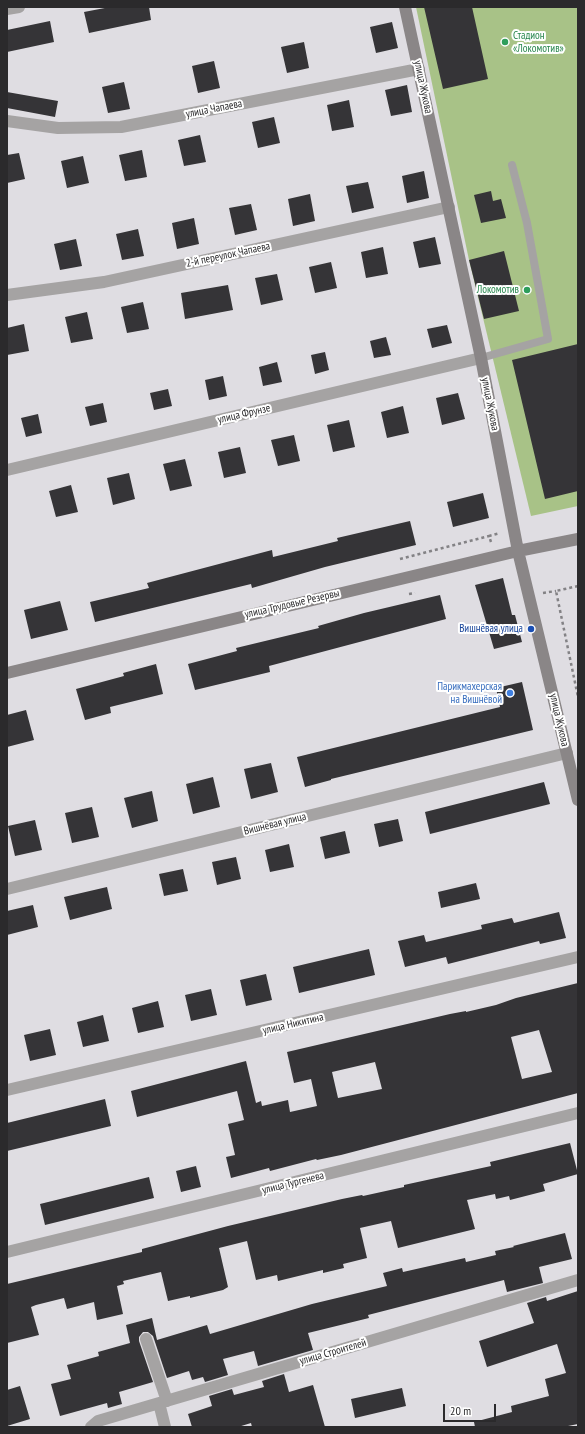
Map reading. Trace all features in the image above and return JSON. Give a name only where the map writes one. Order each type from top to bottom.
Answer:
[{"type":"street","points":[[7,9],[19,7]]},
{"type":"street","name":"улица Жукова","points":[[405,7],[481,358],[518,551],[578,800]]},
{"type":"street","name":"улица Чапаева","points":[[7,121],[58,128],[121,127],[419,69]]},
{"type":"street","name":"2-й переулок Чапаева","points":[[7,295],[104,282],[448,207]]},
{"type":"street","name":"улица Фрунзе","points":[[7,470],[481,358]]},
{"type":"street","name":"улица Трудовые Резервы","points":[[7,673],[518,551],[578,539]]},
{"type":"street","name":"Вишнёвая улица","points":[[7,889],[567,753]]},
{"type":"street","name":"улица Никитина","points":[[7,1090],[578,957]]},
{"type":"street","name":"улица Тургенева","points":[[7,1252],[578,1113]]},
{"type":"street","name":"улица Строителей","points":[[91,1427],[98,1421],[578,1280]]},
{"type":"street","points":[[146,1339],[163,1402],[165,1427]]},
{"type":"lane","points":[[481,358],[548,339],[527,224],[512,165]]},
{"type":"path","points":[[400,558],[501,533],[499,525]]},
{"type":"path","points":[[489,536],[494,557]]},
{"type":"path","points":[[530,596],[578,586]]},
{"type":"path","points":[[556,590],[578,697]]},
{"type":"path","points":[[408,594],[416,592]]},
{"type":"green space","name":"Локомотив","points":[[416,7],[578,7],[578,506],[531,516],[469,260]]},
{"type":"building","points":[[110,7],[149,7],[151,20],[89,33],[84,12]]},
{"type":"building","points":[[424,7],[472,7],[488,79],[443,89]]},
{"type":"building","points":[[50,21],[54,42],[7,52],[7,30]]},
{"type":"building","points":[[392,22],[398,48],[376,53],[370,27]]},
{"type":"building","points":[[304,42],[309,68],[287,73],[281,47]]},
{"type":"building","points":[[214,61],[220,88],[198,93],[192,66]]},
{"type":"building","points":[[124,82],[130,109],[108,113],[102,87]]},
{"type":"building","points":[[407,85],[412,112],[391,116],[385,90]]},
{"type":"building","points":[[7,92],[58,101],[55,117],[7,108]]},
{"type":"building","points":[[349,100],[354,127],[332,131],[327,105]]},
{"type":"building","points":[[274,117],[280,143],[258,148],[252,122]]},
{"type":"building","points":[[200,135],[206,162],[184,166],[178,140]]},
{"type":"building","points":[[142,150],[147,177],[125,181],[119,155]]},
{"type":"building","points":[[19,153],[25,179],[7,183],[7,155]]},
{"type":"building","points":[[83,156],[89,183],[67,188],[61,161]]},
{"type":"building","points":[[424,171],[429,198],[407,203],[402,176]]},
{"type":"building","points":[[368,182],[374,208],[352,213],[346,186]]},
{"type":"building","points":[[491,191],[493,201],[501,199],[506,218],[481,223],[474,195]]},
{"type":"building","points":[[310,194],[315,221],[293,226],[288,199]]},
{"type":"building","points":[[251,204],[257,230],[235,235],[229,208]]},
{"type":"building","points":[[194,218],[199,244],[177,249],[172,223]]},
{"type":"building","points":[[138,229],[144,256],[122,260],[116,234]]},
{"type":"building","points":[[435,237],[441,264],[419,268],[413,242]]},
{"type":"building","points":[[76,239],[82,266],[60,270],[54,244]]},
{"type":"building","points":[[383,247],[388,274],[366,278],[361,252]]},
{"type":"building","points":[[504,251],[519,311],[484,319],[469,260]]},
{"type":"building","points":[[331,262],[337,288],[315,293],[309,267]]},
{"type":"building","points":[[277,274],[283,300],[261,305],[255,278]]},
{"type":"building","points":[[228,285],[233,310],[185,319],[181,293]]},
{"type":"building","points":[[143,302],[149,329],[127,333],[121,307]]},
{"type":"building","points":[[87,312],[93,339],[71,343],[65,317]]},
{"type":"building","points":[[24,324],[29,351],[7,355],[7,328]]},
{"type":"building","points":[[447,325],[452,343],[432,348],[427,329]]},
{"type":"building","points":[[386,337],[391,355],[374,358],[370,341]]},
{"type":"building","points":[[578,344],[578,491],[545,499],[512,360]]},
{"type":"building","points":[[325,352],[329,370],[315,374],[311,355]]},
{"type":"building","points":[[277,362],[282,382],[263,386],[259,367]]},
{"type":"building","points":[[223,376],[227,396],[209,400],[205,380]]},
{"type":"building","points":[[168,389],[172,406],[154,410],[150,393]]},
{"type":"building","points":[[458,393],[465,419],[442,425],[436,398]]},
{"type":"building","points":[[103,403],[107,422],[90,426],[85,407]]},
{"type":"building","points":[[403,406],[409,433],[387,438],[381,412]]},
{"type":"building","points":[[38,414],[42,433],[26,437],[21,418]]},
{"type":"building","points":[[349,420],[355,447],[333,452],[327,425]]},
{"type":"building","points":[[294,435],[300,461],[278,466],[271,440]]},
{"type":"building","points":[[240,447],[246,473],[224,478],[218,452]]},
{"type":"building","points":[[185,459],[192,486],[170,491],[163,464]]},
{"type":"building","points":[[129,473],[135,499],[113,505],[107,478]]},
{"type":"building","points":[[71,485],[78,512],[56,517],[49,491]]},
{"type":"building","points":[[483,493],[489,518],[453,527],[447,502]]},
{"type":"building","points":[[410,521],[416,545],[325,567],[252,588],[251,584],[95,622],[90,602],[149,588],[147,583],[272,550],[273,557],[338,541],[337,538]]},
{"type":"building","points":[[503,578],[512,615],[515,615],[522,642],[494,649],[475,585]]},
{"type":"building","points":[[440,595],[446,619],[269,666],[270,672],[195,690],[188,664],[237,651],[236,648],[319,628],[318,626],[364,613]]},
{"type":"building","points":[[60,601],[68,630],[31,639],[24,610]]},
{"type":"building","points":[[156,664],[163,694],[110,707],[111,713],[85,720],[76,689],[124,676],[123,673]]},
{"type":"building","points":[[522,682],[533,730],[331,779],[305,787],[297,757],[500,707],[496,688]]},
{"type":"building","points":[[26,710],[34,740],[7,747],[7,715]]},
{"type":"building","points":[[271,763],[278,792],[251,799],[244,769]]},
{"type":"building","points":[[213,777],[220,807],[193,814],[186,784]]},
{"type":"building","points":[[544,782],[550,804],[430,834],[425,812]]},
{"type":"building","points":[[152,791],[158,821],[132,828],[124,798]]},
{"type":"building","points":[[92,807],[99,837],[72,843],[65,813]]},
{"type":"building","points":[[398,819],[403,841],[379,847],[374,824]]},
{"type":"building","points":[[35,820],[42,850],[15,856],[8,826]]},
{"type":"building","points":[[345,831],[350,853],[325,859],[320,837]]},
{"type":"building","points":[[289,844],[294,867],[270,872],[265,850]]},
{"type":"building","points":[[236,857],[241,879],[217,885],[212,862]]},
{"type":"building","points":[[183,869],[188,891],[164,896],[159,874]]},
{"type":"building","points":[[476,883],[480,899],[441,908],[438,892]]},
{"type":"building","points":[[107,887],[112,909],[70,920],[64,897]]},
{"type":"building","points":[[33,905],[38,927],[7,935],[7,911]]},
{"type":"building","points":[[559,912],[566,938],[540,944],[539,941],[448,964],[446,957],[405,967],[398,941],[424,935],[426,942],[482,929],[481,925],[512,918],[514,923]]},
{"type":"building","points":[[369,949],[375,975],[299,993],[293,967]]},
{"type":"building","points":[[266,974],[272,1000],[246,1006],[240,980]]},
{"type":"building","points":[[578,983],[578,1093],[341,1155],[316,1159],[270,1171],[269,1168],[231,1178],[226,1157],[235,1155],[228,1124],[244,1120],[237,1091],[137,1117],[131,1091],[246,1061],[256,1103],[261,1101],[262,1106],[288,1100],[290,1112],[317,1106],[311,1079],[294,1083],[287,1052],[450,1014],[496,1005],[516,998]],"holes":[[[539,1030],[552,1072],[522,1079],[511,1037]],[[375,1062],[382,1089],[338,1098],[332,1072]]]},
{"type":"building","points":[[211,989],[217,1015],[191,1021],[185,995]]},
{"type":"building","points":[[158,1001],[164,1027],[138,1033],[132,1008]]},
{"type":"building","points":[[103,1015],[109,1041],[83,1047],[77,1022]]},
{"type":"building","points":[[50,1029],[56,1055],[30,1061],[24,1035]]},
{"type":"building","points":[[105,1099],[111,1126],[7,1151],[7,1123]]},
{"type":"building","points":[[570,1143],[578,1174],[543,1184],[545,1191],[510,1200],[509,1196],[496,1199],[495,1194],[467,1200],[475,1229],[398,1248],[391,1221],[360,1228],[367,1258],[343,1264],[344,1268],[323,1273],[323,1270],[278,1281],[277,1275],[256,1280],[247,1241],[219,1248],[228,1287],[223,1290],[190,1298],[190,1296],[168,1301],[161,1272],[123,1281],[124,1284],[117,1286],[123,1314],[97,1320],[94,1302],[67,1309],[64,1298],[36,1305],[31,1307],[39,1335],[7,1343],[7,1284],[142,1252],[142,1249],[228,1226],[491,1166],[490,1162]]},
{"type":"building","points":[[196,1166],[201,1187],[181,1192],[176,1171]]},
{"type":"building","points":[[149,1177],[154,1198],[45,1225],[40,1204]]},
{"type":"building","points":[[565,1233],[572,1259],[539,1267],[543,1283],[507,1292],[504,1280],[368,1315],[369,1318],[308,1333],[313,1350],[258,1366],[254,1351],[223,1359],[228,1375],[205,1382],[203,1377],[192,1380],[189,1371],[167,1378],[153,1336],[148,1332],[143,1332],[139,1337],[139,1341],[153,1382],[119,1392],[122,1404],[108,1408],[107,1403],[60,1416],[51,1384],[71,1379],[67,1365],[99,1356],[98,1352],[130,1343],[126,1325],[152,1318],[157,1340],[207,1325],[210,1334],[312,1304],[387,1286],[383,1273],[402,1268],[403,1272],[465,1258],[466,1262],[496,1255],[495,1251]]},
{"type":"building","points":[[578,1291],[578,1424],[563,1427],[475,1427],[474,1422],[512,1412],[511,1406],[549,1396],[545,1379],[566,1373],[557,1344],[487,1367],[479,1341],[534,1323],[527,1303],[546,1297],[547,1301]]},
{"type":"building","points":[[284,1374],[289,1392],[313,1385],[325,1427],[252,1427],[251,1423],[238,1427],[192,1427],[188,1414],[212,1406],[209,1396],[232,1389],[234,1395],[264,1387],[262,1381]]},
{"type":"building","points":[[20,1386],[30,1419],[7,1426],[7,1390]]},
{"type":"building","points":[[402,1388],[406,1406],[355,1418],[351,1399]]},
{"type":"place","name":"Стадион «Локомотив»","points":[[505,42]]},
{"type":"place","name":"Локомотив","points":[[527,290]]},
{"type":"place","name":"Вишнёвая улица","points":[[531,629]]},
{"type":"place","name":"Парикмахерская на Вишнёвой","points":[[510,693]]}]
